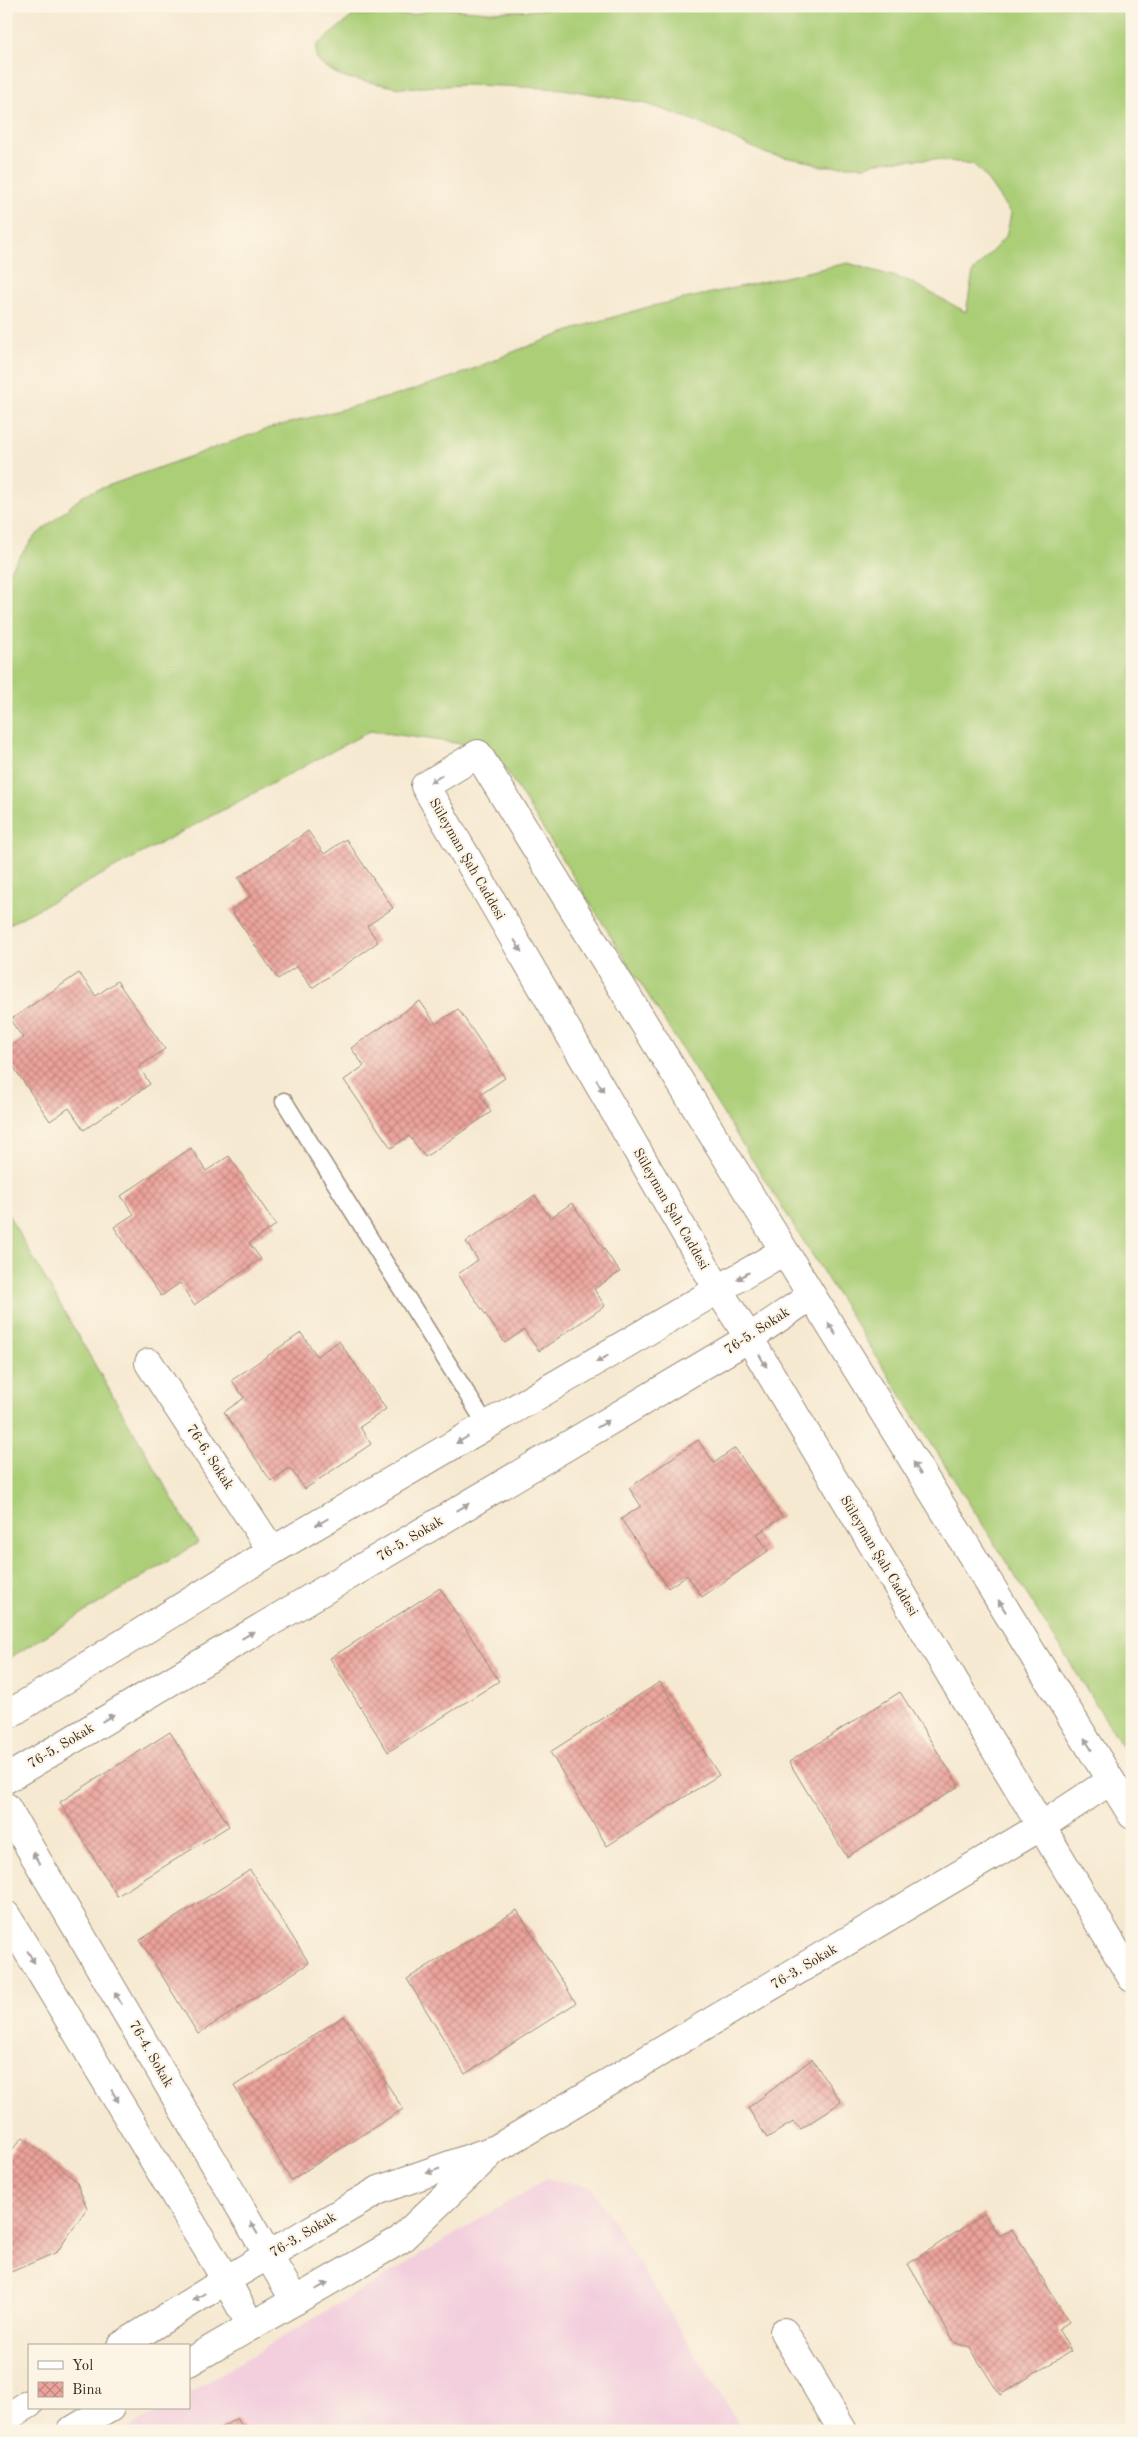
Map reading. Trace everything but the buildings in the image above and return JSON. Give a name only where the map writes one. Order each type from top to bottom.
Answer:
[{"type":"street","name":"Süleyman Şah Caddesi","points":[[1132,1815],[478,754],[425,786],[718,1291],[749,1338],[1132,1978]]},
{"type":"street","points":[[6,1716],[272,1551],[784,1251]]},
{"type":"street","name":"76-5. Sokak","points":[[6,1779],[749,1338],[811,1296]]},
{"type":"street","name":"76-6. Sokak","points":[[149,1363],[272,1551]]},
{"type":"street","name":"76-3. Sokak","points":[[124,2344],[269,2254],[379,2190],[496,2149],[1040,1827],[1110,1780]]},
{"type":"street","name":"76-4. Sokak","points":[[6,1807],[269,2254],[295,2302]]},
{"type":"street","points":[[6,1915],[226,2280],[251,2326]]},
{"type":"street","name":"76-3. Sokak","points":[[190,2361],[400,2240],[496,2149]]},
{"type":"street","points":[[784,2332],[843,2431]]},
{"type":"street","points":[[6,2418],[28,2405]]},
{"type":"street","points":[[71,2431],[107,2410]]},
{"type":"lane","points":[[284,1101],[487,1426]]},
{"type":"shaded area","points":[[547,2179],[591,2186],[743,2431],[125,2431],[160,2410],[190,2410],[190,2392]]},
{"type":"green space","points":[[561,6],[1132,6],[1132,1761],[492,748],[370,731],[6,926],[6,575],[34,537],[85,494],[270,428],[397,395],[461,374],[518,350],[586,325],[648,307],[848,263],[909,281],[966,312],[973,272],[1006,236],[1011,214],[983,174],[973,164],[932,159],[883,161],[865,166],[819,166],[811,162],[767,154],[693,120],[644,103],[563,89],[464,85],[401,88],[342,77],[321,64],[316,57],[317,45],[354,15],[412,15],[436,8],[489,12],[540,10]]},
{"type":"green space","points":[[6,1211],[198,1543],[6,1660]]}]
